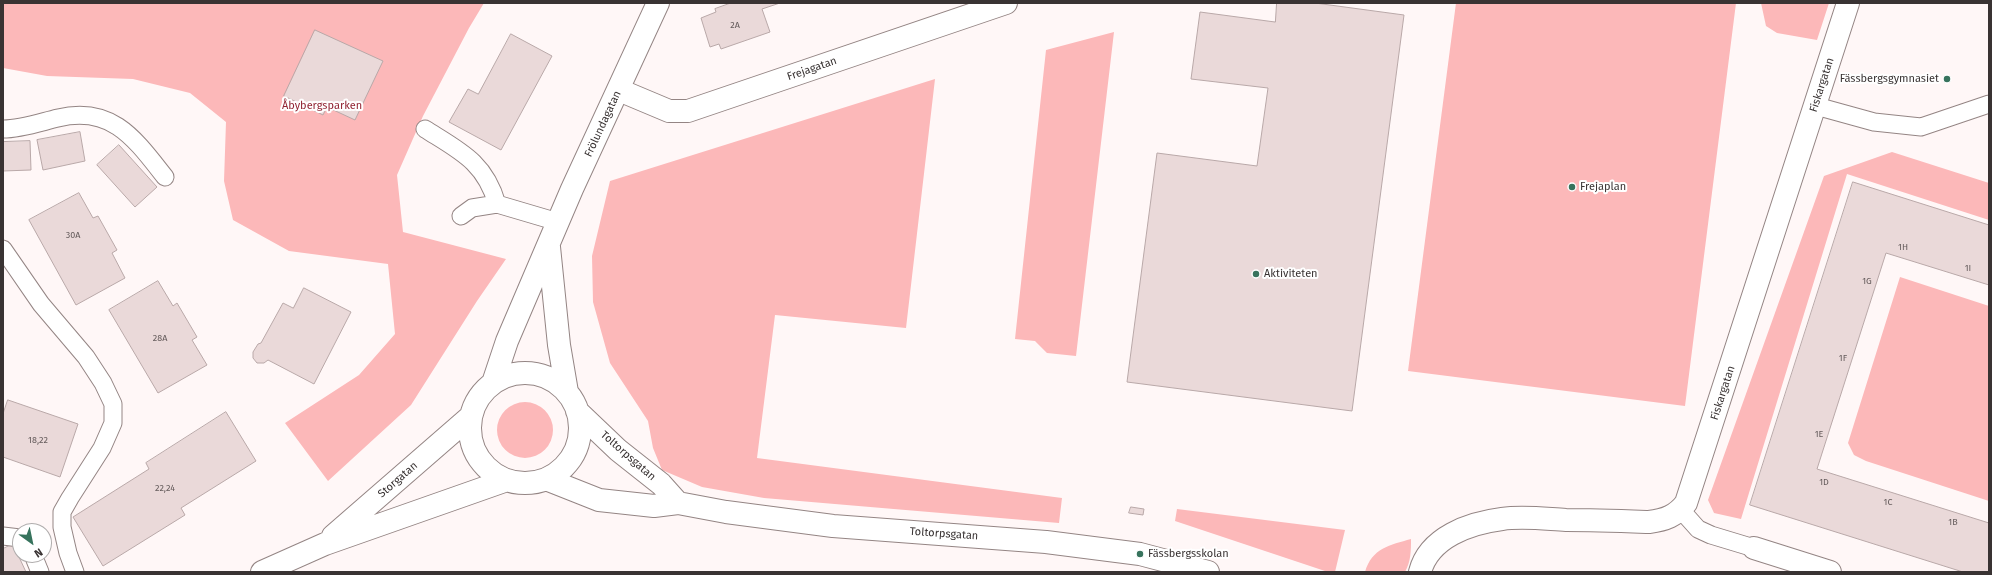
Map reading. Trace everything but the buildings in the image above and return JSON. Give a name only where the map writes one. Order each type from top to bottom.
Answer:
[{"type":"street","name":"Frölundagatan","points":[[493,383],[507,340],[558,222],[658,3]]},
{"type":"street","name":"Frejagatan","points":[[618,90],[669,111],[688,111],[1006,3]]},
{"type":"street","name":"Fiskargatan","points":[[1681,510],[1690,494],[1848,3]]},
{"type":"street","name":"Frölundagatan","points":[[549,245],[559,345],[572,402]]},
{"type":"street","points":[[532,374],[551,380],[572,402],[580,431],[575,451],[563,468],[546,479],[526,483],[507,480],[489,470],[476,455],[470,436],[471,416],[479,398],[493,383],[511,375],[532,374]]},
{"type":"street","name":"Toltorpsgatan","points":[[572,402],[618,450],[661,484],[678,503]]},
{"type":"street","name":"Storgatan","points":[[325,544],[471,416]]},
{"type":"street","name":"Toltorpsgatan","points":[[546,479],[599,500],[654,506],[678,503],[726,512],[833,526],[1062,544],[1140,554],[1208,572]]},
{"type":"street","name":"Storgatan","points":[[262,572],[325,544],[507,480]]},
{"type":"street","points":[[1420,572],[1422,564],[1433,549],[1443,539],[1478,523],[1503,518],[1649,522],[1664,520],[1681,510]]},
{"type":"street","points":[[1754,548],[1830,572]]},
{"type":"lane","points":[[1816,106],[1874,122],[1921,127],[1989,104]]},
{"type":"lane","points":[[3,128],[35,124],[74,114],[92,115],[114,124],[135,139],[165,177]]},
{"type":"lane","points":[[425,129],[465,155],[484,174],[493,190],[497,204]]},
{"type":"lane","points":[[461,216],[472,208],[497,204],[558,222]]},
{"type":"lane","points":[[3,249],[41,304],[86,357],[103,383],[113,404],[113,423],[102,448],[62,512],[62,527],[68,553],[75,572]]},
{"type":"lane","points":[[1681,510],[1698,529],[1711,535],[1754,548]]},
{"type":"green space","name":"Åbybergsparken","points":[[3,3],[484,3],[469,28],[423,116],[397,175],[403,232],[506,259],[477,301],[411,405],[328,481],[285,423],[359,375],[395,334],[388,264],[289,251],[233,220],[224,181],[226,122],[190,93],[133,79],[47,76],[3,68]]},
{"type":"green space","name":"Frejaplan","points":[[1456,3],[1736,3],[1685,406],[1408,371]]},
{"type":"green space","points":[[1761,3],[1829,3],[1817,40],[1777,33],[1766,26]]},
{"type":"green space","points":[[1114,32],[1076,356],[1047,353],[1035,341],[1015,339],[1046,50]]},
{"type":"green space","points":[[935,79],[906,328],[775,315],[757,458],[1062,498],[1059,523],[764,498],[702,487],[662,470],[653,448],[648,421],[610,363],[593,302],[592,256],[610,181]]},
{"type":"green space","points":[[1892,152],[1989,183],[1989,220],[1847,174],[1741,519],[1714,513],[1708,500],[1824,176]]},
{"type":"green space","points":[[1900,277],[1989,306],[1989,501],[1866,461],[1854,455],[1848,443]]},
{"type":"green space","points":[[520,402],[530,402],[545,410],[551,419],[553,430],[551,441],[545,450],[530,458],[520,458],[509,453],[502,446],[497,435],[497,425],[502,414],[509,407]]},
{"type":"green space","points":[[1177,509],[1345,530],[1335,572],[1328,572],[1175,521]]},
{"type":"green space","points":[[1411,539],[1410,560],[1405,572],[1365,572],[1368,564],[1377,553],[1396,543]]},
{"type":"place","name":"Fässbergsgymnasiet","points":[[1947,79]]},
{"type":"place","name":"Frejaplan","points":[[1572,187]]},
{"type":"place","name":"Aktiviteten","points":[[1256,274]]},
{"type":"place","name":"Fässbergsskolan","points":[[1140,554]]}]
